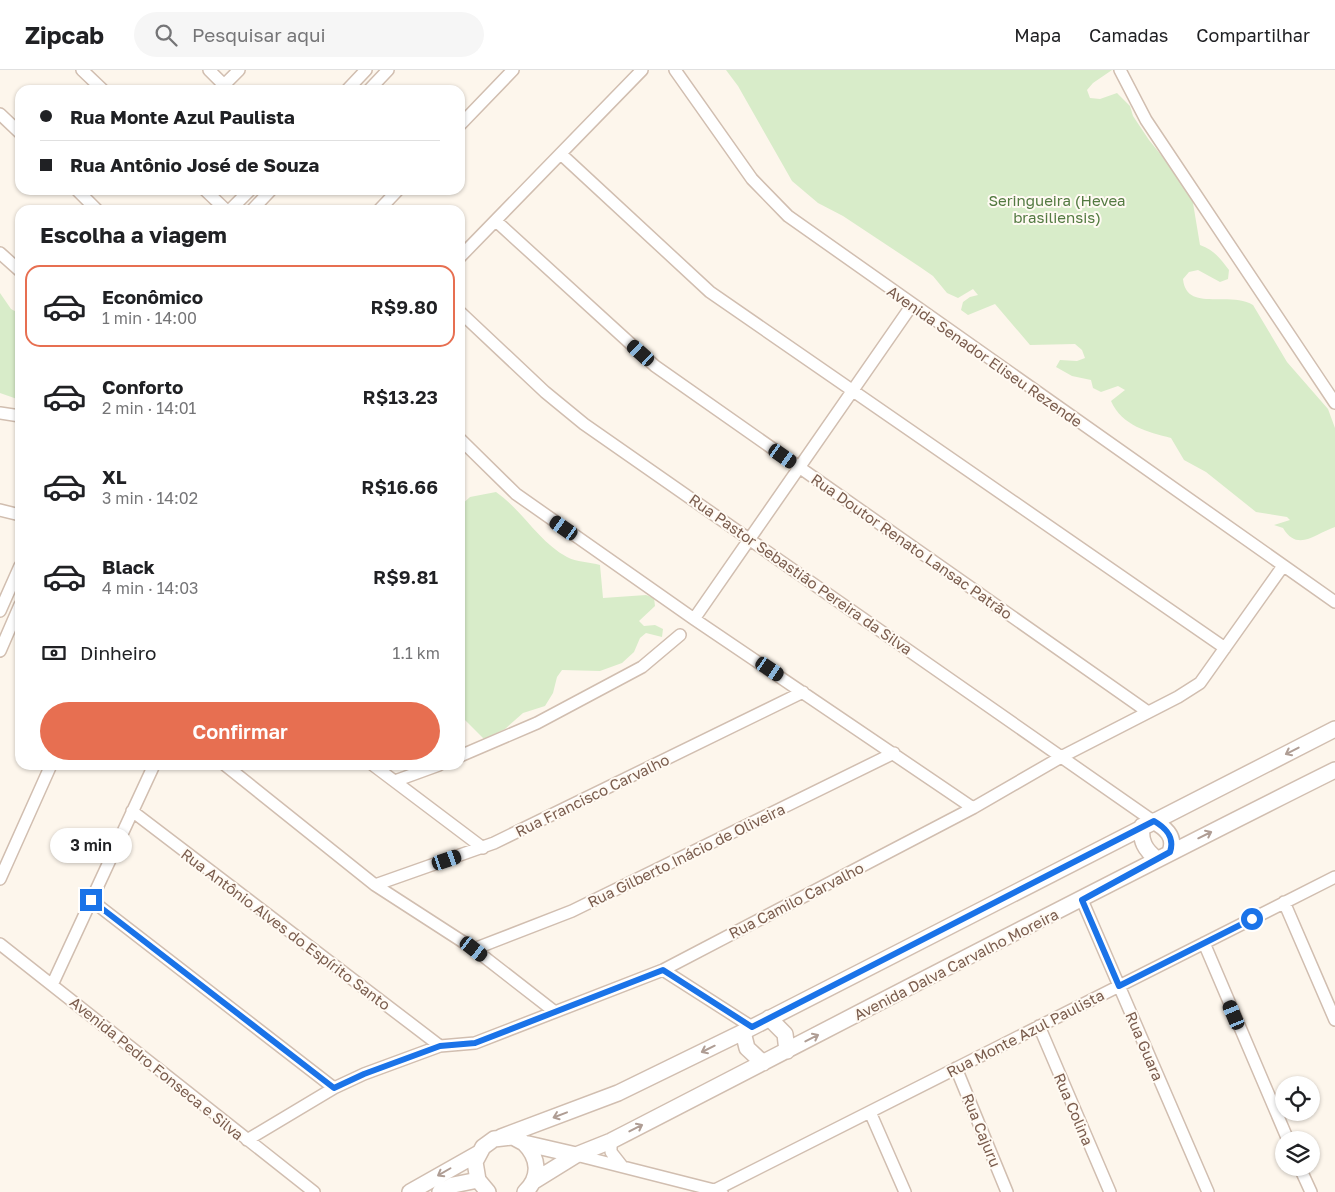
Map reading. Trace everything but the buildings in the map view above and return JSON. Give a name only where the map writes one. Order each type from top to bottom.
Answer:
[{"type":"street","points":[[82,70],[98,85]]},
{"type":"street","points":[[209,70],[220,85]]},
{"type":"street","points":[[225,85],[239,70]]},
{"type":"street","points":[[352,85],[366,70]]},
{"type":"street","points":[[374,85],[388,70]]},
{"type":"street","points":[[465,120],[513,70]]},
{"type":"street","points":[[465,251],[562,155],[642,70]]},
{"type":"street","name":"Avenida Senador Eliseu Rezende","points":[[675,70],[766,196],[788,216],[1335,602]]},
{"type":"street","points":[[1120,70],[1146,120],[1335,403]]},
{"type":"street","points":[[0,114],[15,128]]},
{"type":"street","points":[[562,155],[710,292],[855,390],[1225,648]]},
{"type":"street","points":[[82,195],[92,205]]},
{"type":"street","points":[[210,195],[221,205]]},
{"type":"street","points":[[235,205],[245,195]]},
{"type":"street","points":[[257,205],[266,195]]},
{"type":"street","points":[[384,205],[393,195]]},
{"type":"street","name":"Rua Doutor Renato Lansac Patrão","points":[[496,220],[655,366],[1148,712]]},
{"type":"street","points":[[0,253],[15,266]]},
{"type":"street","points":[[694,619],[799,467],[855,390],[912,305]]},
{"type":"street","name":"Rua Pastor Sebastião Pereira da Silva","points":[[465,317],[545,392],[584,424],[1064,756],[1148,824]]},
{"type":"street","points":[[0,413],[15,415]]},
{"type":"street","points":[[465,444],[516,494],[694,619],[973,808]]},
{"type":"street","points":[[0,510],[15,514]]},
{"type":"street","name":"Rua Camilo Carvalho","points":[[247,1140],[334,1088],[364,1074],[440,1046],[475,1043],[663,970],[973,808],[1064,756],[1148,712],[1200,683],[1283,566]]},
{"type":"street","points":[[0,611],[15,577]]},
{"type":"street","points":[[0,651],[15,616]]},
{"type":"street","points":[[465,754],[537,723],[642,667],[680,634]]},
{"type":"street","name":"Rua Francisco Carvalho","points":[[375,885],[482,848],[803,692]]},
{"type":"street","points":[[410,1192],[479,1152],[488,1142],[618,1093],[747,1030],[1335,728]]},
{"type":"street","name":"Rua Gilberto Inácio de Oliveira","points":[[474,949],[572,911],[894,753]]},
{"type":"street","points":[[0,878],[49,770]]},
{"type":"street","points":[[52,985],[152,770]]},
{"type":"street","points":[[231,770],[375,885],[474,949],[555,1012]]},
{"type":"street","points":[[380,770],[482,848]]},
{"type":"street","points":[[395,781],[425,770]]},
{"type":"street","name":"Avenida Dalva Carvalho Moreira","points":[[527,1189],[576,1155],[610,1141],[787,1051],[1082,900],[1163,856],[1334,774]]},
{"type":"street","name":"Rua Antônio Alves do Espírito Santo","points":[[132,811],[440,1046]]},
{"type":"street","points":[[1148,824],[1164,827],[1168,833],[1172,845],[1163,856],[1146,849],[1142,841],[1148,824]]},
{"type":"street","name":"Rua Monte Azul Paulista","points":[[719,1191],[956,1068],[1335,877]]},
{"type":"street","points":[[91,900],[334,1088]]},
{"type":"street","name":"Rua Guara","points":[[1082,900],[1208,1192]]},
{"type":"street","points":[[1284,902],[1335,1020]]},
{"type":"street","points":[[1204,943],[1284,1131]]},
{"type":"street","name":"Avenida Pedro Fonseca e Silva","points":[[0,944],[314,1192]]},
{"type":"street","points":[[663,970],[747,1030]]},
{"type":"street","points":[[769,1018],[785,1034],[787,1051]]},
{"type":"street","name":"Rua Colina","points":[[1039,1026],[1110,1192]]},
{"type":"street","points":[[747,1030],[747,1048],[762,1063]]},
{"type":"street","name":"Rua Cajuru","points":[[956,1068],[1007,1192]]},
{"type":"street","points":[[870,1112],[905,1192]]},
{"type":"street","points":[[501,1137],[513,1137],[524,1143],[719,1191]]},
{"type":"street","points":[[610,1141],[611,1152],[622,1166]]},
{"type":"street","points":[[524,1143],[536,1160],[537,1171],[527,1189]]},
{"type":"street","points":[[479,1152],[475,1171],[478,1180],[488,1192]]},
{"type":"street","points":[[1304,1176],[1311,1192]]},
{"type":"street","points":[[440,1192],[453,1185],[478,1180]]},
{"type":"green space","name":"Seringueira (Hevea brasiliensis)","points":[[726,70],[1112,70],[1093,83],[1087,90],[1090,98],[1100,99],[1117,93],[1130,106],[1133,116],[1149,140],[1182,181],[1192,197],[1200,245],[1216,255],[1229,270],[1228,279],[1220,282],[1198,270],[1189,272],[1183,279],[1186,289],[1192,295],[1200,298],[1233,299],[1253,305],[1287,362],[1328,409],[1335,428],[1335,527],[1308,539],[1295,539],[1283,528],[1274,525],[1290,520],[1287,517],[1256,512],[1206,472],[1184,460],[1171,438],[1136,427],[1122,416],[1111,401],[1125,390],[1118,386],[1101,392],[1093,388],[1091,380],[1072,376],[1056,367],[1060,360],[1077,361],[1085,358],[1082,350],[1075,344],[1030,345],[995,304],[968,315],[961,310],[963,302],[970,297],[978,295],[973,289],[958,298],[947,293],[933,276],[843,216],[818,203],[792,181],[738,86]]},
{"type":"green space","points":[[0,293],[11,309],[15,311],[15,398],[0,393]]},
{"type":"green space","points":[[496,492],[557,551],[571,559],[600,565],[603,598],[646,595],[654,598],[655,606],[639,621],[644,626],[655,625],[663,629],[662,637],[646,633],[640,638],[634,652],[622,663],[600,671],[562,670],[557,677],[553,693],[545,706],[523,713],[505,729],[484,739],[465,720],[465,502],[470,497]]},
{"type":"route","points":[[91,900],[334,1088],[364,1074],[440,1046],[475,1043],[663,970],[752,1027],[1154,821],[1164,827],[1171,838],[1170,852],[1082,900],[1119,986],[1252,919]]}]
